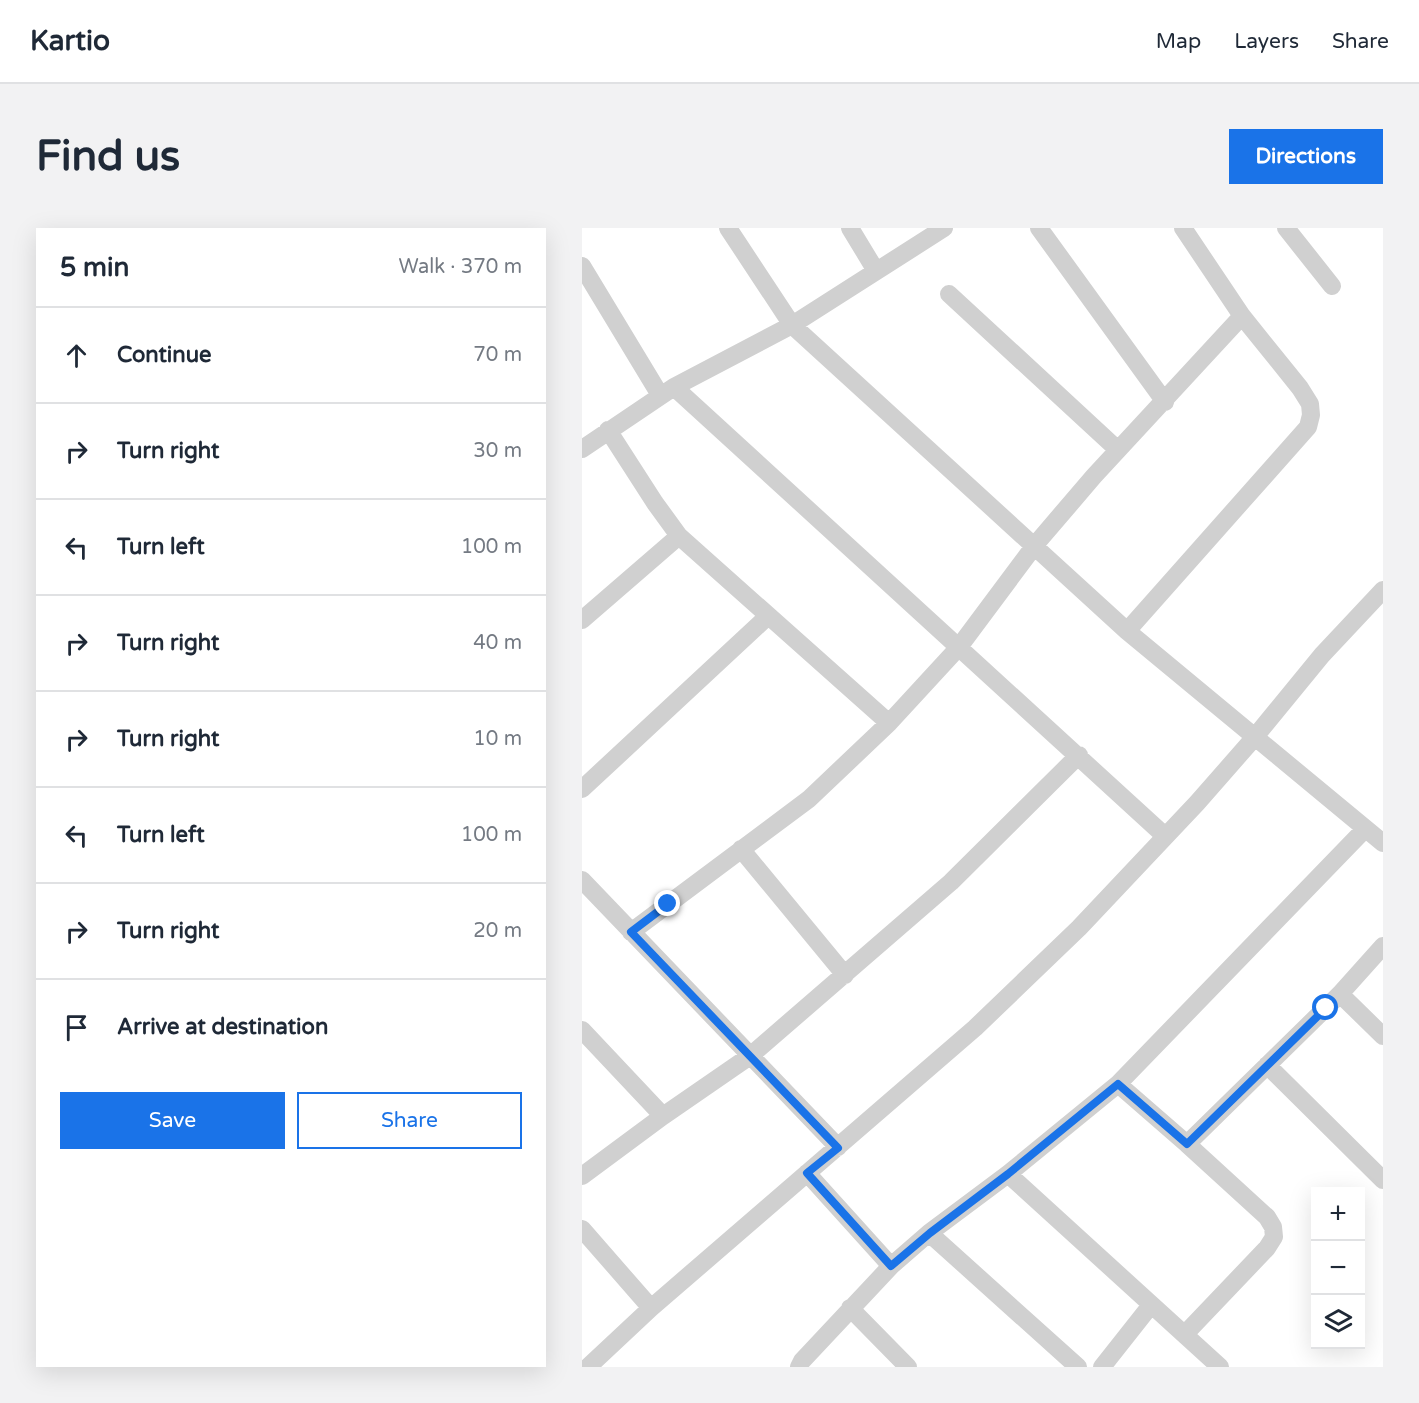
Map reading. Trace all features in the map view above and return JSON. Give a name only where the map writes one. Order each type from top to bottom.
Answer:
[{"type":"street","points":[[729,228],[792,325],[1127,631],[1383,843]]},
{"type":"street","points":[[849,228],[876,271]]},
{"type":"street","points":[[582,449],[667,391],[792,325],[944,228]]},
{"type":"street","points":[[1039,228],[1164,402]]},
{"type":"street","points":[[1127,631],[1308,427],[1311,416],[1310,404],[1300,388],[1242,316],[1183,228]]},
{"type":"street","points":[[1286,228],[1332,286]]},
{"type":"street","points":[[582,266],[667,391],[959,647],[1165,836]]},
{"type":"street","points":[[949,294],[1118,450]]},
{"type":"street","points":[[631,932],[809,799],[889,723],[959,647],[1035,545],[1118,450],[1242,316]]},
{"type":"street","points":[[608,430],[679,536],[767,617],[889,723]]},
{"type":"street","points":[[582,620],[679,536]]},
{"type":"street","points":[[588,1367],[651,1308],[983,1021],[1079,928],[1254,738],[1322,655],[1383,590]]},
{"type":"street","points":[[582,789],[767,617]]},
{"type":"street","points":[[582,1176],[750,1056],[951,882],[1079,755]]},
{"type":"street","points":[[799,1367],[850,1308],[891,1266],[1118,1084],[1365,829]]},
{"type":"street","points":[[741,849],[844,975]]},
{"type":"street","points":[[582,880],[838,1148]]},
{"type":"street","points":[[1187,1144],[1340,994],[1383,946]]},
{"type":"street","points":[[1340,994],[1383,1036]]},
{"type":"street","points":[[582,1030],[663,1116]]},
{"type":"street","points":[[1267,1065],[1383,1180]]},
{"type":"street","points":[[1118,1084],[1267,1217],[1273,1227],[1274,1237],[1267,1248],[1185,1334]]},
{"type":"street","points":[[807,1173],[891,1266]]},
{"type":"street","points":[[1008,1174],[1220,1367]]},
{"type":"street","points":[[582,1229],[651,1308]]},
{"type":"street","points":[[930,1233],[1078,1367]]},
{"type":"street","points":[[1102,1367],[1151,1305]]},
{"type":"street","points":[[850,1308],[908,1367]]},
{"type":"route","points":[[668,904],[631,932],[838,1148],[807,1173],[891,1266],[1118,1084],[1187,1144],[1326,1008]]}]
